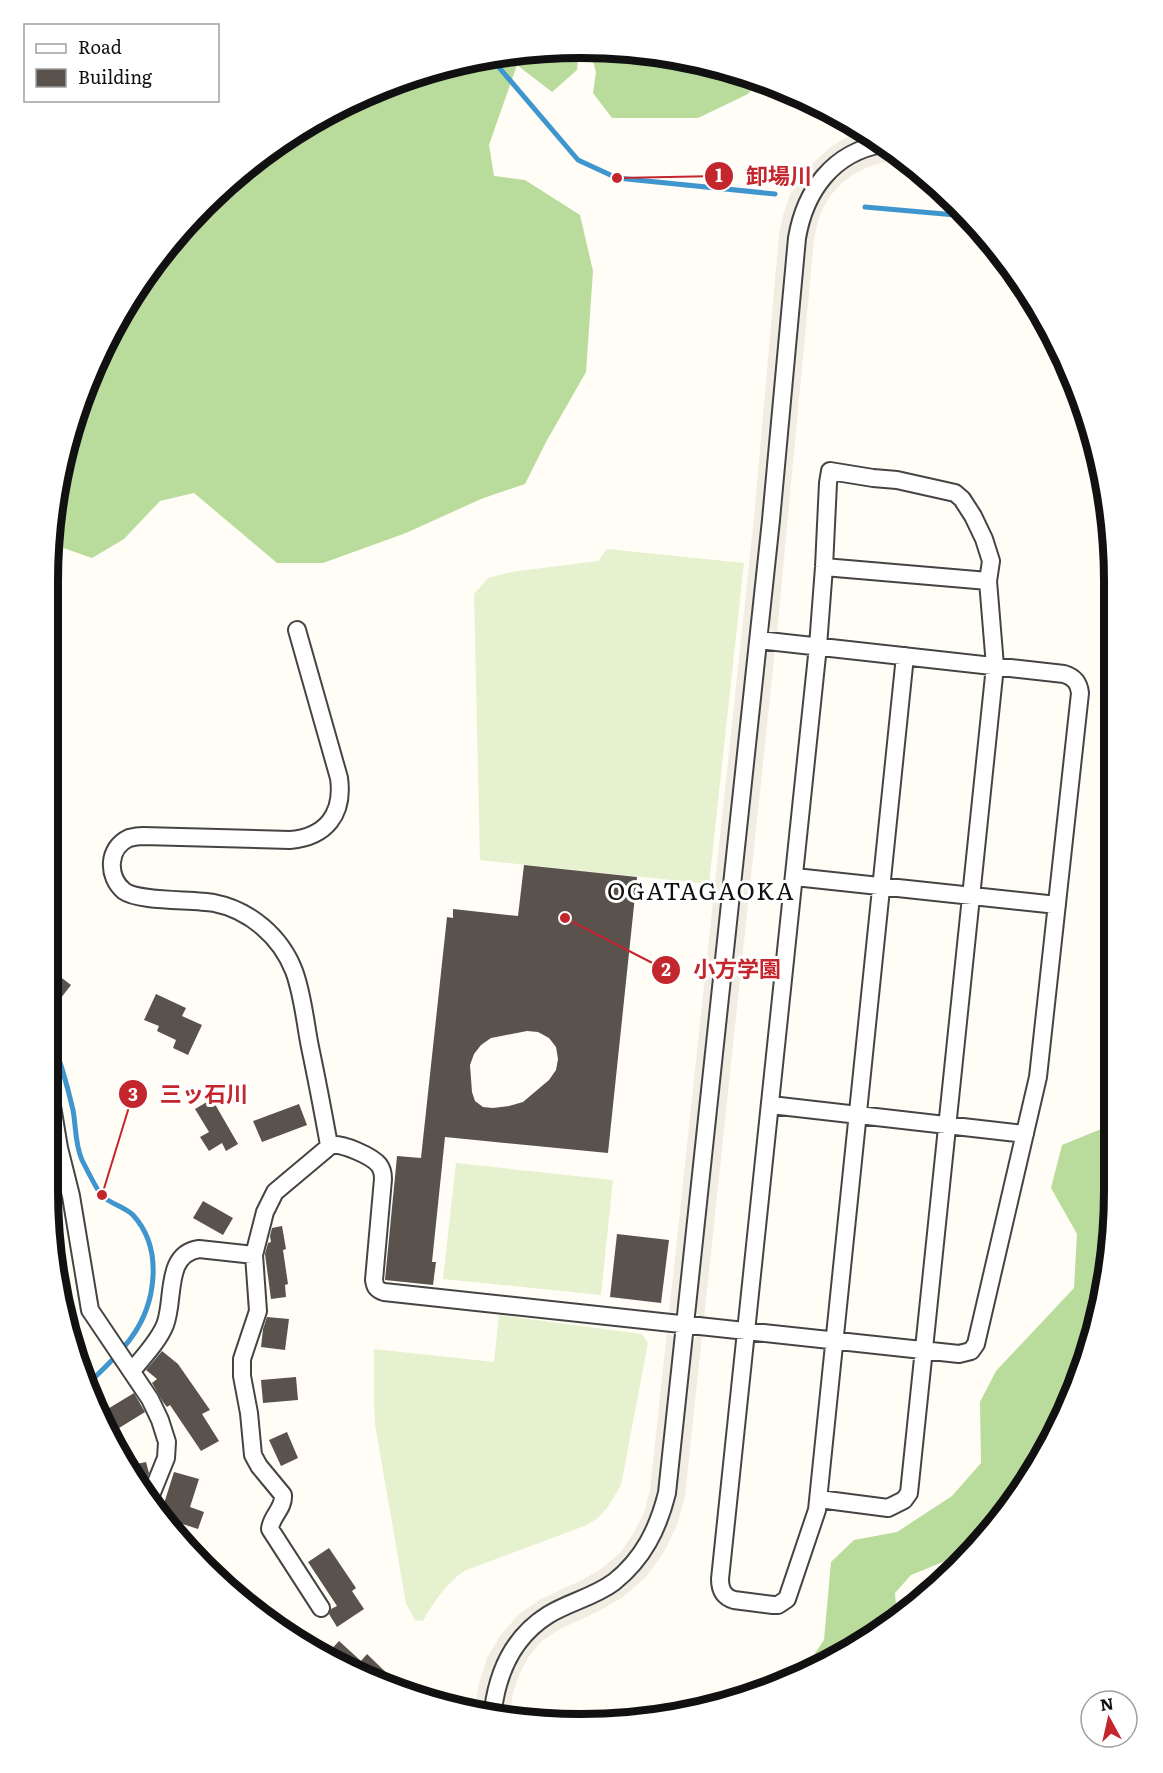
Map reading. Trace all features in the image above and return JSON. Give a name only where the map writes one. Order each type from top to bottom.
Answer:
[{"type":"street","points":[[493,1706],[496,1687],[504,1665],[515,1646],[530,1628],[549,1615],[613,1583],[633,1565],[649,1543],[660,1519],[667,1493],[759,640],[796,238],[806,202],[816,186],[842,160],[873,147]]},
{"type":"street","points":[[819,1500],[888,1508],[906,1498],[909,1493],[995,666],[988,580],[991,561],[984,539],[962,499],[955,493],[897,480],[830,471],[818,646],[720,1579],[724,1595],[734,1600],[778,1605],[787,1599],[815,1520],[819,1500],[906,656]]},
{"type":"street","points":[[824,567],[988,580]]},
{"type":"street","points":[[297,630],[339,778],[339,804],[334,816],[320,830],[303,839],[143,836],[129,838],[115,852],[111,871],[117,884],[127,893],[140,897],[208,902],[245,914],[258,923],[280,945],[288,958],[298,987],[329,1145]]},
{"type":"street","points":[[321,1608],[272,1534],[270,1524],[284,1500],[283,1495],[253,1455],[241,1367],[258,1311],[254,1255],[269,1201],[275,1192],[329,1145],[343,1145],[372,1160],[379,1165],[382,1172],[374,1280],[379,1290],[962,1354],[975,1347],[1038,1077],[1079,687],[1075,679],[1067,675],[759,640]]},
{"type":"street","points":[[795,877],[1057,905]]},
{"type":"street","points":[[771,1105],[1025,1134]]},
{"type":"street","points":[[58,1142],[71,1196],[90,1311],[150,1399],[167,1443],[166,1458],[153,1490]]},
{"type":"street","points":[[130,1369],[164,1328],[168,1316],[173,1277],[183,1254],[199,1249],[254,1255]]},
{"type":"green space","points":[[578,58],[577,70],[552,92],[517,65],[489,145],[494,176],[525,180],[580,215],[593,271],[586,372],[525,484],[481,499],[406,533],[323,563],[277,563],[194,493],[160,501],[124,539],[92,558],[60,547],[69,479],[86,413],[112,350],[147,291],[188,237],[212,212],[237,188],[291,147],[350,112],[381,98],[446,76],[479,69],[513,63]]},
{"type":"green space","points":[[592,59],[650,63],[717,76],[754,87],[748,94],[698,118],[612,118],[593,93],[596,72]]},
{"type":"green space","points":[[607,549],[744,563],[709,884],[480,860],[474,594],[488,578],[511,572],[598,561]]},
{"type":"green space","points":[[1104,1128],[1103,1226],[1094,1294],[1077,1360],[1051,1423],[1016,1482],[996,1510],[955,1557],[911,1575],[895,1593],[896,1609],[843,1644],[808,1663],[824,1640],[831,1562],[854,1540],[897,1532],[952,1496],[981,1463],[980,1402],[996,1371],[1074,1288],[1077,1234],[1051,1188],[1062,1145]]},
{"type":"green space","points":[[456,1163],[613,1180],[601,1295],[443,1279]]},
{"type":"green space","points":[[499,1315],[642,1334],[648,1343],[621,1485],[598,1518],[587,1525],[464,1571],[441,1593],[423,1621],[415,1620],[406,1604],[375,1424],[374,1349],[494,1362]]},
{"type":"shaded area","points":[[851,135],[862,141],[837,153],[808,181],[791,217],[762,519],[679,1306],[674,1313],[669,1314],[754,518],[779,235],[790,195],[801,176],[832,146]]},
{"type":"shaded area","points":[[881,154],[892,162],[880,163],[852,175],[830,196],[817,224],[777,633],[772,632],[769,626],[805,239],[814,206],[834,178],[847,168]]},
{"type":"shaded area","points":[[769,650],[775,650],[704,1318],[696,1311],[766,656]]},
{"type":"shaded area","points":[[667,1332],[674,1337],[675,1344],[659,1492],[652,1516],[641,1539],[626,1559],[608,1575],[587,1588],[544,1607],[524,1622],[508,1641],[495,1662],[487,1685],[485,1705],[476,1703],[487,1658],[500,1636],[518,1615],[539,1600],[582,1580],[602,1568],[620,1553],[644,1513],[650,1490]]},
{"type":"shaded area","points":[[702,1335],[685,1497],[677,1525],[664,1552],[646,1577],[623,1597],[558,1630],[542,1641],[529,1656],[520,1673],[513,1692],[510,1710],[502,1708],[504,1690],[512,1669],[522,1651],[536,1635],[553,1622],[595,1604],[618,1590],[639,1571],[656,1548],[668,1522],[676,1495],[693,1341],[697,1336]]},
{"type":"building","points":[[524,865],[637,877],[608,1153],[445,1137],[432,1262],[436,1262],[433,1285],[385,1280],[397,1156],[421,1158],[447,917],[453,918],[453,909],[518,916]],"holes":[[[527,1031],[538,1032],[549,1038],[556,1047],[558,1059],[556,1070],[549,1080],[523,1102],[509,1106],[483,1107],[475,1101],[470,1065],[481,1045],[491,1038]]]},
{"type":"building","points":[[58,975],[71,985],[58,1002]]},
{"type":"building","points":[[156,994],[186,1008],[182,1016],[202,1025],[188,1055],[173,1048],[176,1040],[157,1031],[159,1026],[144,1020]]},
{"type":"building","points":[[212,1099],[238,1144],[226,1151],[222,1143],[209,1151],[200,1137],[209,1132],[195,1109]]},
{"type":"building","points":[[299,1104],[307,1125],[262,1142],[253,1121]]},
{"type":"building","points":[[203,1201],[233,1218],[223,1235],[193,1218]]},
{"type":"building","points":[[282,1226],[288,1284],[285,1285],[286,1297],[271,1299],[265,1254],[268,1243],[271,1242],[272,1228]]},
{"type":"building","points":[[617,1234],[669,1240],[661,1303],[610,1297]]},
{"type":"building","points":[[267,1317],[289,1319],[285,1350],[261,1347]]},
{"type":"building","points":[[162,1351],[178,1364],[210,1410],[202,1414],[219,1441],[201,1451],[170,1405],[167,1407],[163,1402],[152,1383],[157,1379],[146,1370]]},
{"type":"building","points":[[296,1377],[298,1400],[263,1403],[261,1380]]},
{"type":"building","points":[[134,1393],[145,1412],[116,1430],[106,1410]]},
{"type":"building","points":[[287,1432],[298,1458],[281,1466],[269,1440]]},
{"type":"building","points":[[146,1462],[149,1473],[146,1480],[136,1464]]},
{"type":"building","points":[[174,1472],[199,1479],[190,1507],[204,1512],[198,1529],[177,1522],[164,1505]]},
{"type":"building","points":[[329,1548],[356,1588],[352,1591],[364,1609],[337,1627],[329,1614],[331,1609],[337,1606],[308,1562]]},
{"type":"building","points":[[339,1641],[361,1661],[367,1654],[393,1680],[350,1661],[331,1650]]},
{"type":"waterway","points":[[498,66],[578,160],[617,178],[775,194]]},
{"type":"waterway","points":[[865,207],[954,215]]},
{"type":"waterway","points":[[58,1058],[71,1100],[82,1160],[102,1196],[130,1212],[143,1229],[153,1260],[151,1293],[140,1324],[121,1350],[93,1379]]},
{"type":"place","name":"卸場川","points":[[617,178]]},
{"type":"place","name":"小方学園","points":[[565,918]]},
{"type":"place","name":"三ッ石川","points":[[102,1195]]},
{"type":"district","name":"OGATAGAOKA","points":[[701,889]]}]
